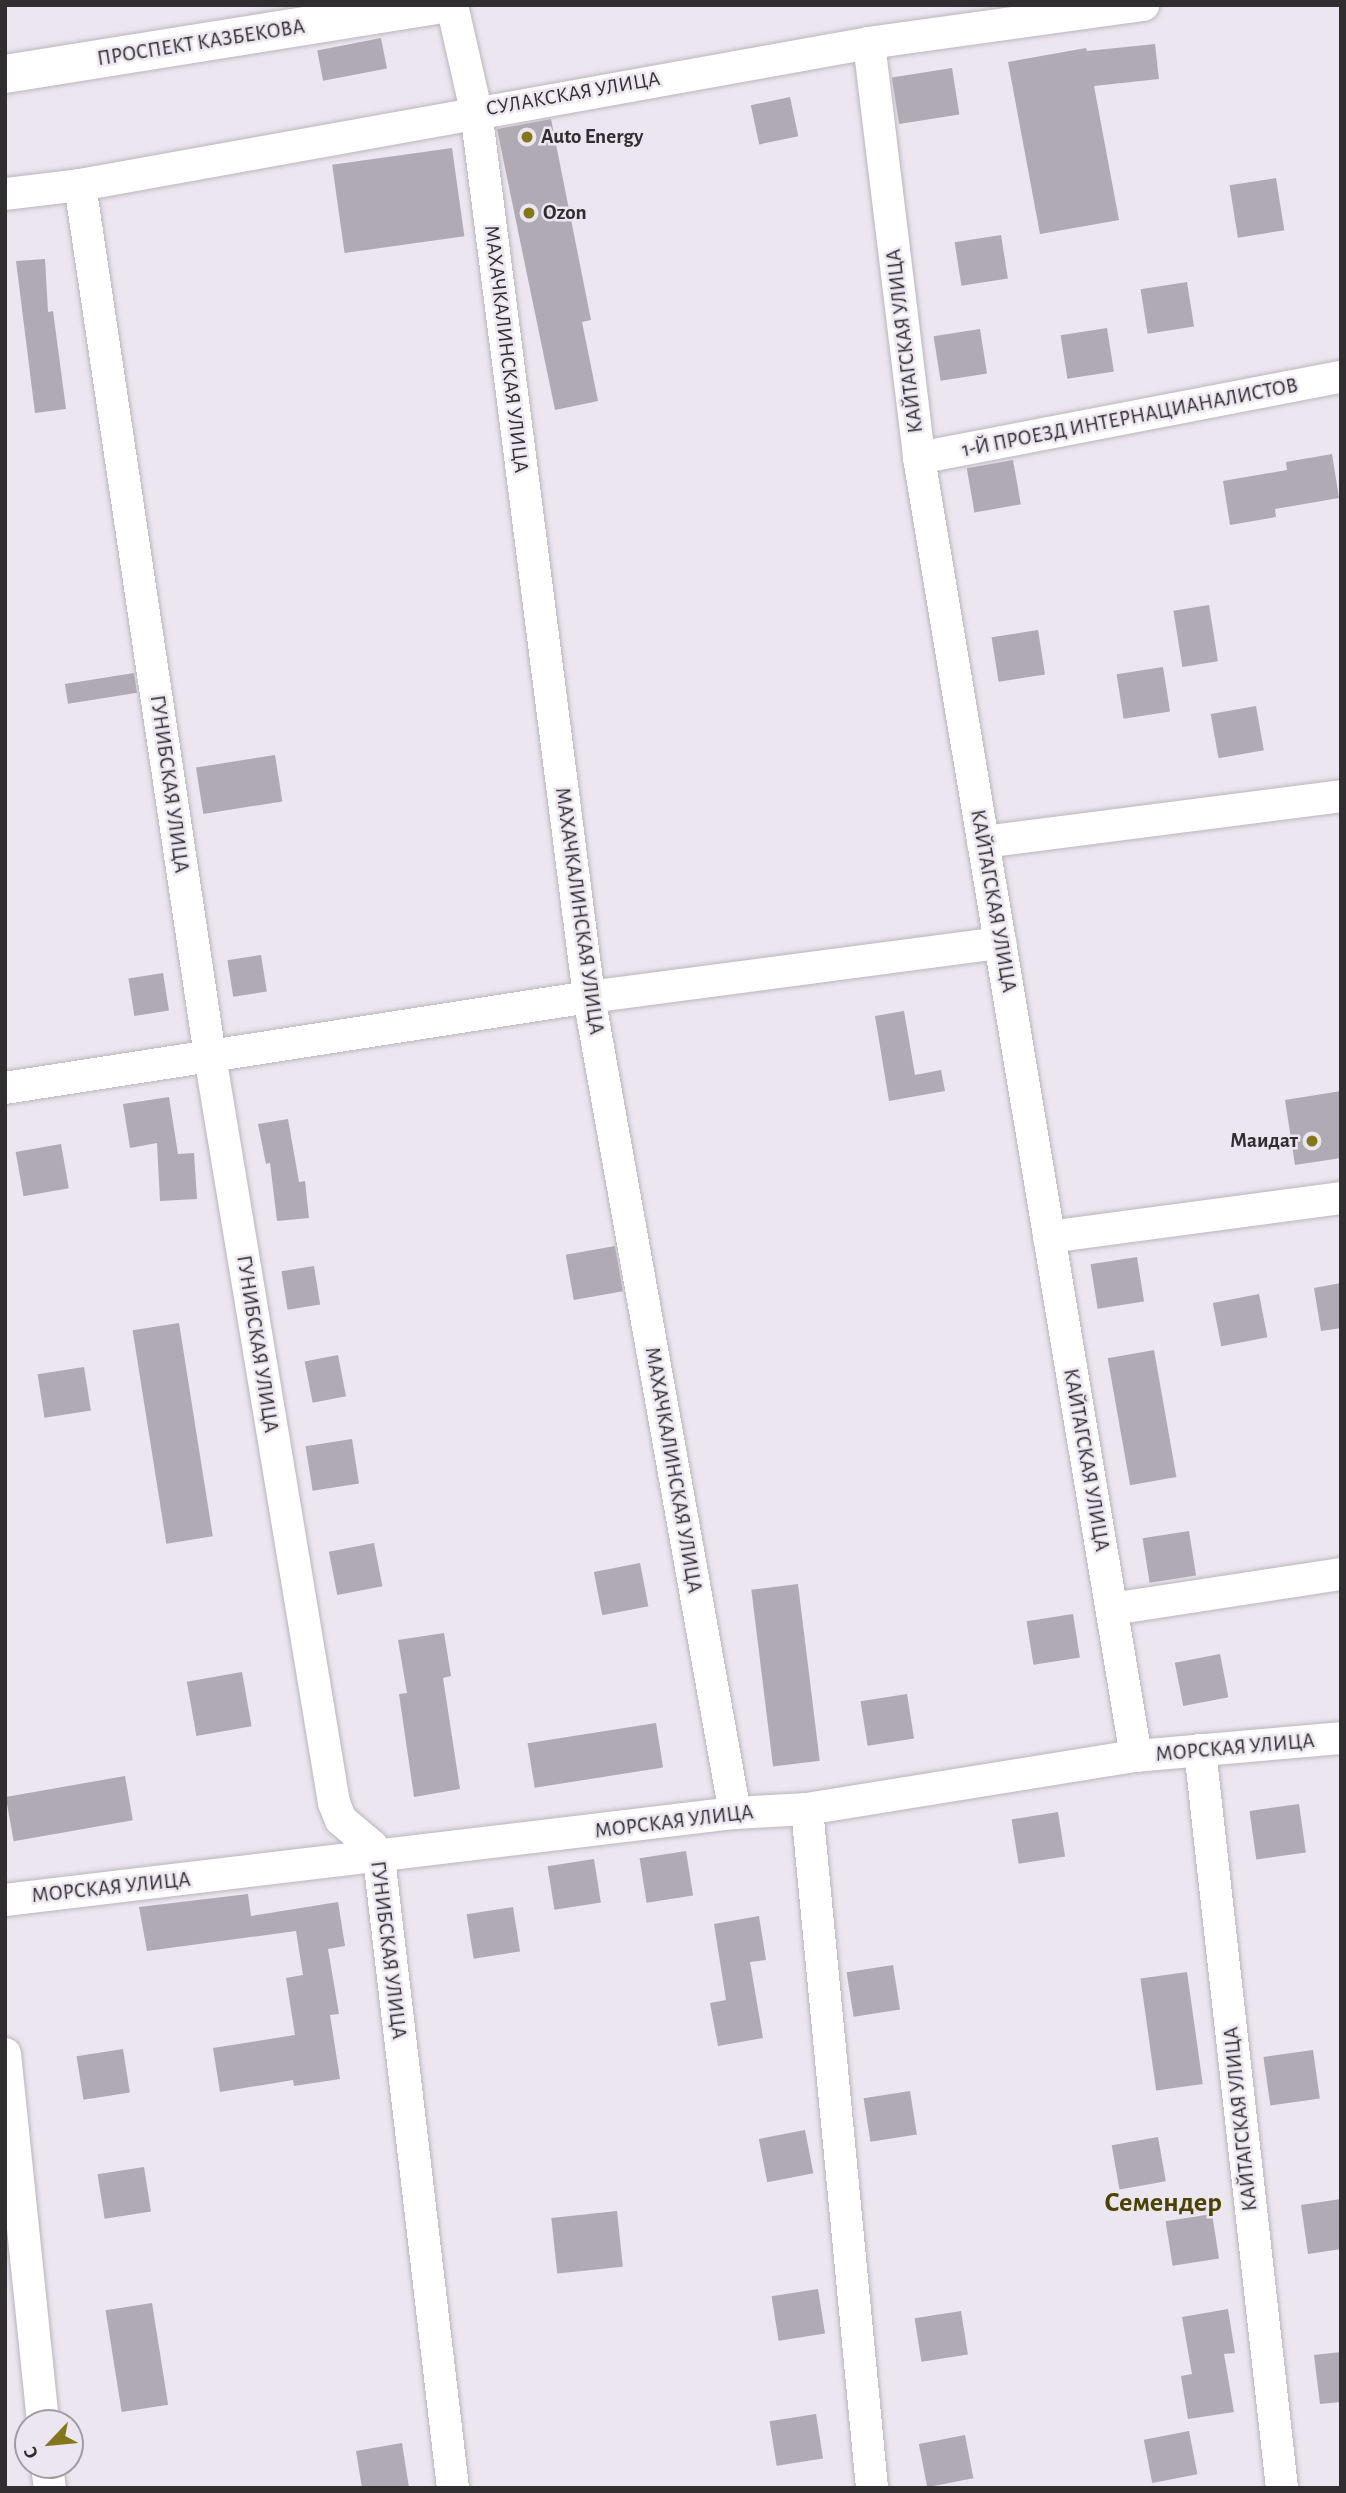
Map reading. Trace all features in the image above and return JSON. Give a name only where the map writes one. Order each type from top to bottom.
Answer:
[{"type":"highway","name":"ПРОСПЕКТ КАЗБЕКОВА","points":[[5,52],[296,5]]},
{"type":"highway","name":"ПРОСПЕКТ КАЗБЕКОВА","points":[[5,74],[437,5]]},
{"type":"street","name":"МАХАЧКАЛИНСКАЯ УЛИЦА","points":[[452,5],[476,111],[589,997],[735,1812]]},
{"type":"street","name":"СУЛАКСКАЯ УЛИЦА","points":[[5,194],[80,185],[476,111],[869,43],[1143,5]]},
{"type":"street","name":"КАЙТАГСКАЯ УЛИЦА","points":[[869,43],[919,458],[1136,1756]]},
{"type":"street","name":"ГУНИБСКАЯ УЛИЦА","points":[[80,185],[210,1056],[334,1803],[341,1820],[372,1846],[379,1858],[453,2488]]},
{"type":"street","name":"1-Й ПРОЕЗД ИНТЕРНАЦИАНАЛИСТОВ","points":[[919,458],[1341,377]]},
{"type":"street","points":[[983,842],[1341,796]]},
{"type":"street","points":[[5,1088],[589,997],[1000,943]]},
{"type":"street","points":[[1049,1237],[1341,1198]]},
{"type":"street","points":[[1111,1609],[1341,1574]]},
{"type":"street","name":"МОРСКАЯ УЛИЦА","points":[[5,1900],[379,1858],[735,1812],[807,1810],[1136,1756],[1341,1738]]},
{"type":"street","name":"КАЙТАГСКАЯ УЛИЦА","points":[[1200,1750],[1282,2488]]},
{"type":"street","points":[[807,1810],[872,2488]]},
{"type":"street","points":[[5,2054],[42,2409]]},
{"type":"building","points":[[381,38],[387,68],[323,81],[317,50]]},
{"type":"building","points":[[1155,44],[1159,79],[1094,86],[1119,220],[1040,234],[1008,62],[1086,48],[1087,51]]},
{"type":"building","points":[[952,68],[959,114],[899,124],[892,78]]},
{"type":"building","points":[[790,97],[798,136],[759,144],[751,105]]},
{"type":"building","points":[[551,119],[591,320],[582,322],[598,401],[555,410],[497,129]]},
{"type":"building","points":[[452,148],[464,236],[345,253],[332,165]]},
{"type":"building","points":[[1276,178],[1284,230],[1238,238],[1230,185]]},
{"type":"building","points":[[1001,235],[1008,278],[961,286],[955,242]]},
{"type":"building","points":[[45,259],[48,312],[53,311],[66,409],[35,413],[16,261]]},
{"type":"building","points":[[1187,282],[1194,326],[1148,334],[1141,289]]},
{"type":"building","points":[[1107,328],[1114,371],[1067,379],[1061,335]]},
{"type":"building","points":[[980,329],[987,373],[941,381],[934,336]]},
{"type":"building","points":[[1332,454],[1339,498],[1275,509],[1276,517],[1230,525],[1223,481],[1287,470],[1286,462]]},
{"type":"building","points":[[1013,460],[1021,504],[975,512],[967,468]]},
{"type":"building","points":[[1209,605],[1218,661],[1182,667],[1173,611]]},
{"type":"building","points":[[1038,630],[1045,674],[999,682],[992,637]]},
{"type":"building","points":[[1163,667],[1170,711],[1124,719],[1117,674]]},
{"type":"building","points":[[134,673],[137,693],[68,704],[65,684]]},
{"type":"building","points":[[1256,706],[1264,750],[1219,758],[1211,714]]},
{"type":"building","points":[[275,755],[282,801],[203,814],[196,768]]},
{"type":"building","points":[[261,955],[267,992],[233,997],[227,960]]},
{"type":"building","points":[[163,973],[169,1011],[134,1016],[128,978]]},
{"type":"building","points":[[904,1011],[915,1075],[941,1070],[945,1091],[889,1101],[875,1016]]},
{"type":"building","points":[[1341,1091],[1341,1158],[1295,1165],[1285,1100]]},
{"type":"building","points":[[169,1097],[178,1154],[194,1153],[197,1199],[160,1201],[157,1143],[130,1148],[123,1104]]},
{"type":"building","points":[[288,1119],[299,1182],[305,1181],[309,1218],[277,1221],[270,1163],[266,1164],[258,1124]]},
{"type":"building","points":[[61,1144],[69,1188],[24,1196],[16,1152]]},
{"type":"building","points":[[615,1246],[623,1291],[574,1300],[566,1255]]},
{"type":"building","points":[[1137,1257],[1144,1301],[1098,1309],[1091,1264]]},
{"type":"building","points":[[314,1266],[320,1305],[288,1310],[281,1271]]},
{"type":"building","points":[[1341,1283],[1341,1328],[1321,1331],[1314,1288]]},
{"type":"building","points":[[1259,1294],[1267,1337],[1221,1346],[1213,1303]]},
{"type":"building","points":[[179,1323],[213,1536],[166,1544],[133,1330]]},
{"type":"building","points":[[1154,1350],[1176,1477],[1130,1485],[1108,1358]]},
{"type":"building","points":[[338,1355],[346,1396],[313,1403],[305,1361]]},
{"type":"building","points":[[84,1367],[91,1410],[44,1418],[38,1374]]},
{"type":"building","points":[[352,1439],[359,1483],[313,1491],[306,1446]]},
{"type":"building","points":[[1189,1531],[1196,1575],[1150,1583],[1143,1538]]},
{"type":"building","points":[[374,1543],[382,1586],[337,1595],[329,1552]]},
{"type":"building","points":[[640,1563],[648,1606],[602,1615],[594,1572]]},
{"type":"building","points":[[798,1584],[820,1761],[773,1766],[751,1590]]},
{"type":"building","points":[[1073,1614],[1080,1657],[1033,1665],[1027,1621]]},
{"type":"building","points":[[444,1633],[451,1676],[443,1678],[460,1789],[414,1797],[399,1694],[407,1693],[398,1640]]},
{"type":"building","points":[[1220,1654],[1228,1697],[1183,1706],[1175,1663]]},
{"type":"building","points":[[242,1672],[252,1726],[196,1736],[187,1682]]},
{"type":"building","points":[[907,1694],[914,1738],[868,1746],[861,1701]]},
{"type":"building","points":[[656,1723],[663,1767],[535,1788],[528,1743]]},
{"type":"building","points":[[125,1776],[133,1820],[14,1841],[6,1797]]},
{"type":"building","points":[[1299,1804],[1306,1853],[1256,1859],[1249,1811]]},
{"type":"building","points":[[1058,1812],[1065,1856],[1019,1864],[1012,1819]]},
{"type":"building","points":[[686,1851],[693,1895],[647,1903],[640,1858]]},
{"type":"building","points":[[594,1859],[601,1902],[554,1910],[548,1866]]},
{"type":"building","points":[[248,1894],[251,1916],[338,1902],[345,1946],[328,1949],[339,2014],[330,2015],[340,2079],[294,2086],[293,2080],[220,2092],[213,2048],[295,2035],[286,1978],[303,1975],[296,1931],[147,1951],[139,1907]]},
{"type":"building","points":[[513,1907],[520,1951],[474,1959],[467,1914]]},
{"type":"building","points":[[759,1916],[766,1960],[750,1962],[763,2038],[718,2046],[710,2003],[726,2000],[714,1924]]},
{"type":"building","points":[[893,1965],[900,2009],[854,2017],[847,1972]]},
{"type":"building","points":[[1187,1972],[1203,2084],[1156,2090],[1140,1979]]},
{"type":"building","points":[[123,2049],[130,2092],[83,2100],[77,2056]]},
{"type":"building","points":[[1313,2050],[1320,2099],[1270,2105],[1263,2057]]},
{"type":"building","points":[[910,2091],[917,2134],[870,2142],[864,2098]]},
{"type":"building","points":[[805,2130],[813,2173],[767,2182],[759,2139]]},
{"type":"building","points":[[1158,2137],[1166,2181],[1120,2189],[1112,2145]]},
{"type":"building","points":[[144,2167],[151,2211],[105,2219],[98,2174]]},
{"type":"building","points":[[1341,2199],[1341,2249],[1308,2254],[1301,2205]]},
{"type":"building","points":[[617,2211],[623,2267],[557,2274],[551,2218]]},
{"type":"building","points":[[1212,2214],[1219,2258],[1173,2266],[1166,2221]]},
{"type":"building","points":[[818,2289],[825,2333],[779,2341],[772,2296]]},
{"type":"building","points":[[152,2303],[168,2405],[122,2412],[106,2310]]},
{"type":"building","points":[[1228,2309],[1235,2353],[1224,2354],[1234,2412],[1188,2419],[1181,2376],[1192,2374],[1182,2317]]},
{"type":"building","points":[[961,2311],[968,2354],[921,2362],[915,2318]]},
{"type":"building","points":[[1341,2352],[1341,2402],[1320,2404],[1314,2355]]},
{"type":"building","points":[[816,2414],[823,2458],[777,2466],[770,2421]]},
{"type":"building","points":[[1189,2431],[1197,2474],[1152,2483],[1144,2440]]},
{"type":"building","points":[[965,2435],[973,2478],[927,2487],[919,2444]]},
{"type":"building","points":[[402,2443],[409,2488],[362,2488],[356,2451]]},
{"type":"place","name":"Auto Energy","points":[[527,137]]},
{"type":"place","name":"Ozon","points":[[529,213]]},
{"type":"place","name":"Маидат","points":[[1312,1141]]},
{"type":"district","name":"Семендер","points":[[1163,2203]]}]
